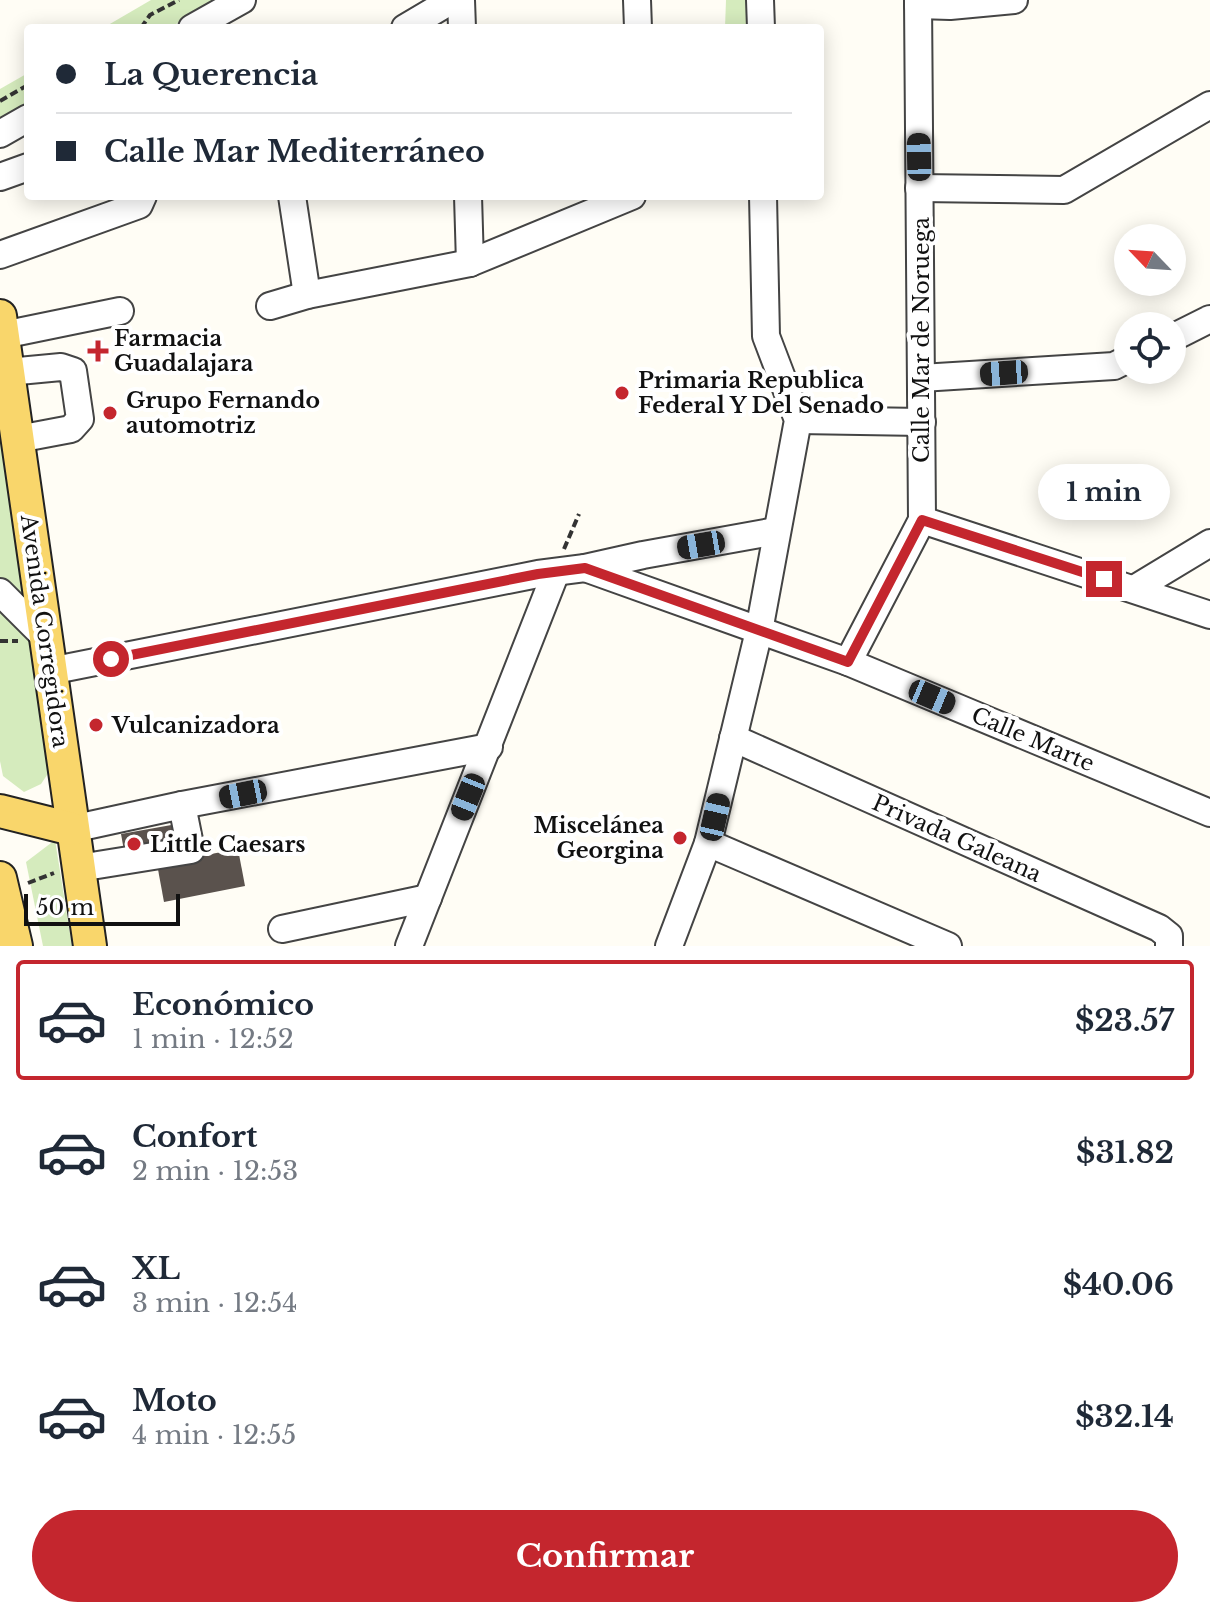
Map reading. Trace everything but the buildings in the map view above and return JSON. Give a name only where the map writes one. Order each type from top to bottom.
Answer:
[{"type":"main road","name":"Avenida Corregidora","points":[[1,326],[90,946]]},
{"type":"main road","points":[[0,811],[72,829]]},
{"type":"main road","points":[[1,882],[16,946]]},
{"type":"street","points":[[199,24],[242,0]]},
{"type":"street","points":[[412,24],[452,0]]},
{"type":"street","points":[[461,0],[462,24]]},
{"type":"street","points":[[637,0],[638,24]]},
{"type":"street","points":[[760,0],[761,24]]},
{"type":"street","points":[[918,2],[950,6],[1014,0]]},
{"type":"street","name":"Calle Mar de Noruega","points":[[848,662],[922,520],[918,2]]},
{"type":"street","points":[[919,188],[1064,190],[1207,114]]},
{"type":"street","points":[[0,134],[24,120]]},
{"type":"street","points":[[0,177],[24,168]]},
{"type":"street","points":[[0,255],[139,205],[141,200]]},
{"type":"street","points":[[293,200],[307,295]]},
{"type":"street","points":[[468,200],[470,263]]},
{"type":"street","points":[[270,306],[307,295],[470,263],[622,200]]},
{"type":"street","points":[[669,946],[708,843],[759,631],[798,420],[766,336],[763,200]]},
{"type":"street","points":[[1,326],[120,311]]},
{"type":"street","points":[[1186,331],[1210,319]]},
{"type":"street","points":[[921,378],[1114,366]]},
{"type":"street","points":[[8,372],[61,367],[73,371],[80,419],[71,429],[18,439]]},
{"type":"street","points":[[798,420],[922,422]]},
{"type":"street","points":[[922,520],[1210,615]]},
{"type":"street","points":[[50,671],[776,531]]},
{"type":"street","points":[[1134,589],[1210,543]]},
{"type":"street","points":[[35,563],[21,583],[2,594],[45,637]]},
{"type":"street","points":[[409,946],[489,747],[569,570]]},
{"type":"street","name":"Calle Marte","points":[[569,570],[848,662],[1210,813]]},
{"type":"street","name":"Privada Galeana","points":[[733,738],[1159,928],[1169,936],[1169,946]]},
{"type":"street","points":[[72,829],[489,747]]},
{"type":"street","points":[[79,870],[191,850],[182,805]]},
{"type":"street","points":[[708,843],[948,946]]},
{"type":"street","points":[[282,929],[428,898]]},
{"type":"path","points":[[144,24],[150,15],[179,0]]},
{"type":"path","points":[[0,101],[24,87]]},
{"type":"path","points":[[569,570],[564,551],[579,514]]},
{"type":"path","points":[[1,882],[32,882],[54,873],[79,870]]},
{"type":"green space","points":[[151,0],[218,0],[176,24],[110,24]]},
{"type":"green space","points":[[726,0],[748,0],[747,24],[725,24]]},
{"type":"green space","points":[[24,75],[24,110],[0,124],[0,89]]},
{"type":"green space","points":[[0,419],[53,766],[41,784],[24,792],[3,776],[0,761]]},
{"type":"green space","points":[[55,840],[72,946],[43,946],[26,862]]},
{"type":"place","name":"Farmacia Guadalajara","points":[[98,351]]},
{"type":"place","name":"Primaria Republica Federal Y Del Senado","points":[[622,393]]},
{"type":"place","name":"Grupo Fernando automotriz","points":[[110,413]]},
{"type":"place","name":"Vulcanizadora","points":[[96,725]]},
{"type":"place","name":"Miscelánea Georgina","points":[[680,838]]},
{"type":"place","name":"Little Caesars","points":[[134,844]]},
{"type":"route","points":[[111,659],[538,574],[585,568],[848,662],[922,520],[1104,579]]}]
